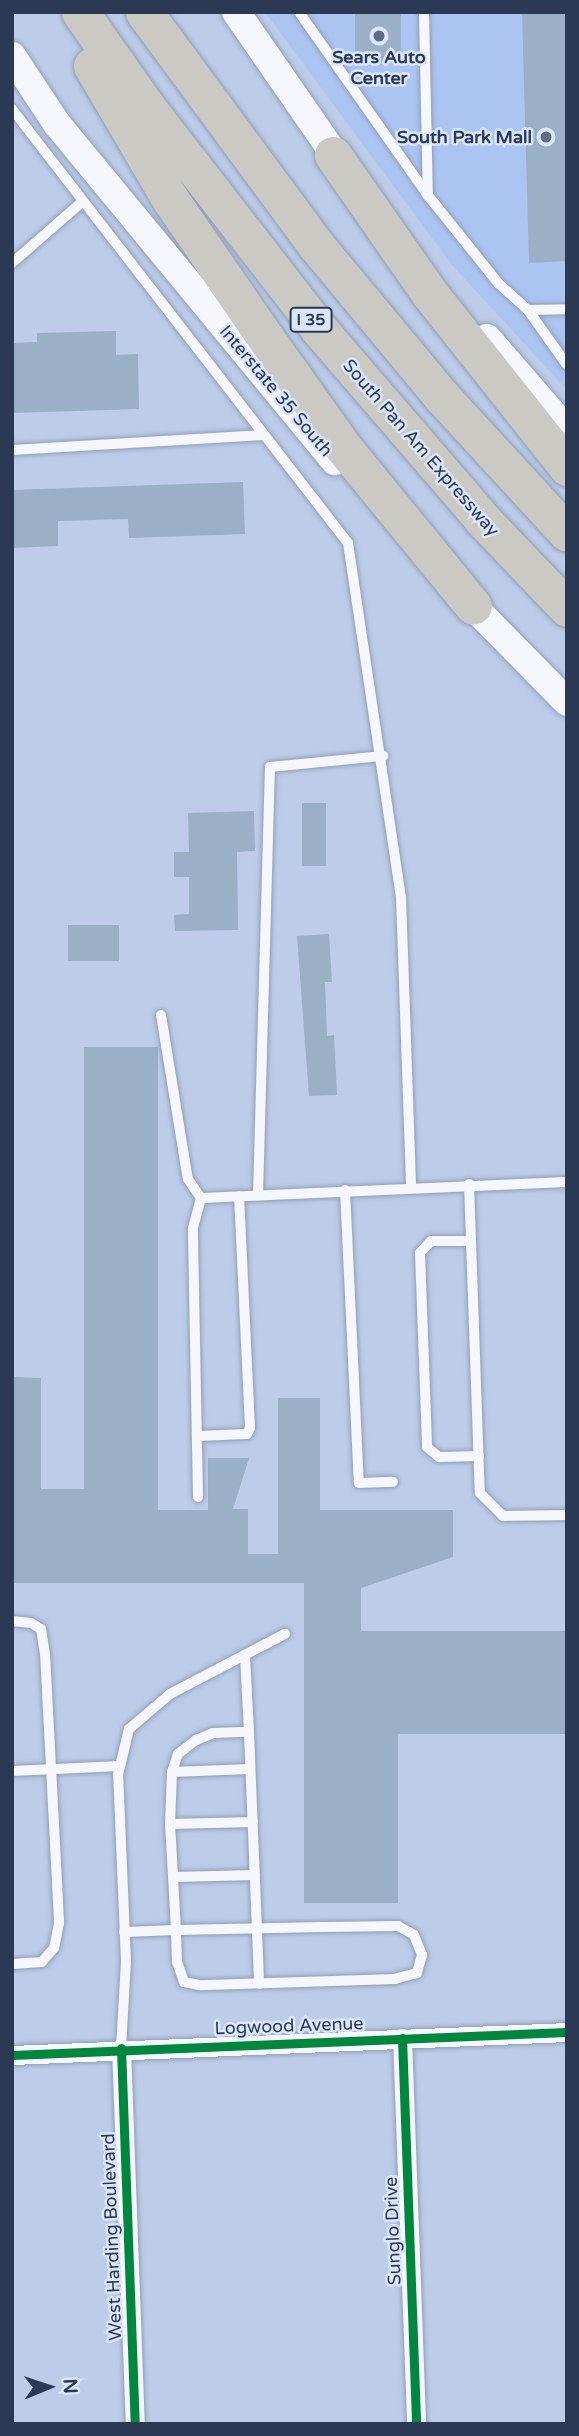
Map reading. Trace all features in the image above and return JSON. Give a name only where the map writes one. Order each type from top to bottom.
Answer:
[{"type":"highway","points":[[64,12],[149,165],[260,330],[343,447],[472,606]]},
{"type":"highway","name":"South Pan Am Expressway","points":[[80,12],[146,106],[309,318],[413,442],[567,608]]},
{"type":"highway","points":[[144,12],[315,244],[443,398],[567,533]]},
{"type":"highway","points":[[333,155],[430,294],[567,467]]},
{"type":"main road","points":[[241,15],[333,155],[567,430]]},
{"type":"main road","name":"Interstate 35 South","points":[[12,56],[57,124],[244,356],[363,495],[567,702]]},
{"type":"street","name":"Logwood Avenue","points":[[12,2055],[567,2032]]},
{"type":"street","name":"Sunglo Drive","points":[[402,2038],[416,2424]]},
{"type":"street","name":"West Harding Boulevard","points":[[121,2049],[135,2424]]},
{"type":"lane","points":[[299,12],[428,196],[498,283],[528,310],[567,365]]},
{"type":"lane","points":[[424,12],[428,196]]},
{"type":"lane","points":[[12,109],[348,542],[383,756],[401,897],[411,1187]]},
{"type":"lane","points":[[12,263],[82,202]]},
{"type":"lane","points":[[528,310],[567,309]]},
{"type":"lane","points":[[12,450],[264,435]]},
{"type":"lane","points":[[258,1195],[270,767],[383,756]]},
{"type":"lane","points":[[162,1015],[188,1179],[201,1198],[193,1228],[198,1497]]},
{"type":"lane","points":[[201,1198],[470,1184],[567,1182]]},
{"type":"lane","points":[[470,1184],[480,1493],[503,1516],[567,1515]]},
{"type":"lane","points":[[345,1190],[359,1483],[393,1482]]},
{"type":"lane","points":[[197,1436],[247,1434],[250,1428],[239,1196]]},
{"type":"lane","points":[[471,1241],[431,1241],[420,1253],[427,1447],[439,1457],[479,1456]]},
{"type":"lane","points":[[12,1621],[31,1623],[41,1629],[53,1769],[59,1923],[54,1948],[42,1962],[12,1964]]},
{"type":"lane","points":[[121,2049],[124,1932],[120,1766],[129,1729],[170,1694],[285,1634]]},
{"type":"lane","points":[[245,1655],[259,1984]]},
{"type":"lane","points":[[124,1932],[176,1930],[398,1926],[414,1935],[422,1955],[416,1973],[395,1979],[259,1984],[184,1982],[177,1962],[176,1930],[170,1824],[172,1772],[178,1754],[196,1740],[213,1733],[249,1732]]},
{"type":"lane","points":[[12,1771],[120,1766]]},
{"type":"lane","points":[[172,1772],[250,1769]]},
{"type":"lane","points":[[170,1824],[253,1822]]},
{"type":"lane","points":[[173,1877],[255,1875]]},
{"type":"shaded area","points":[[265,12],[567,12],[567,390],[452,265]]},
{"type":"building","name":"Sears Auto Center","points":[[355,12],[401,12],[401,61],[355,61]]},
{"type":"building","name":"South Park Mall","points":[[522,12],[567,12],[567,261],[529,263]]},
{"type":"building","points":[[116,331],[116,355],[138,354],[139,409],[12,413],[12,343],[37,342],[37,333]]},
{"type":"building","points":[[243,482],[245,534],[129,538],[128,519],[58,521],[58,546],[12,548],[12,490]]},
{"type":"building","points":[[302,803],[326,803],[326,866],[302,866]]},
{"type":"building","points":[[254,811],[255,851],[237,852],[238,930],[175,931],[174,915],[189,914],[189,877],[174,877],[174,852],[189,852],[188,813]]},
{"type":"building","points":[[68,925],[119,925],[119,961],[68,961]]},
{"type":"building","points":[[329,934],[332,982],[325,982],[327,1036],[334,1035],[337,1095],[309,1096],[297,936]]},
{"type":"building","points":[[84,1047],[158,1047],[158,1510],[208,1510],[208,1458],[249,1458],[233,1509],[248,1509],[248,1554],[278,1554],[278,1398],[320,1398],[320,1510],[453,1510],[453,1557],[361,1588],[361,1631],[567,1631],[567,1734],[398,1734],[398,1903],[304,1903],[304,1583],[12,1583],[12,1377],[41,1378],[41,1489],[84,1489]]},
{"type":"cycle path","points":[[12,2055],[567,2032]]},
{"type":"cycle path","points":[[402,2038],[416,2424]]},
{"type":"cycle path","points":[[121,2048],[135,2424]]},
{"type":"place","name":"Sears Auto Center","points":[[379,36]]},
{"type":"place","name":"South Park Mall","points":[[546,137]]}]
